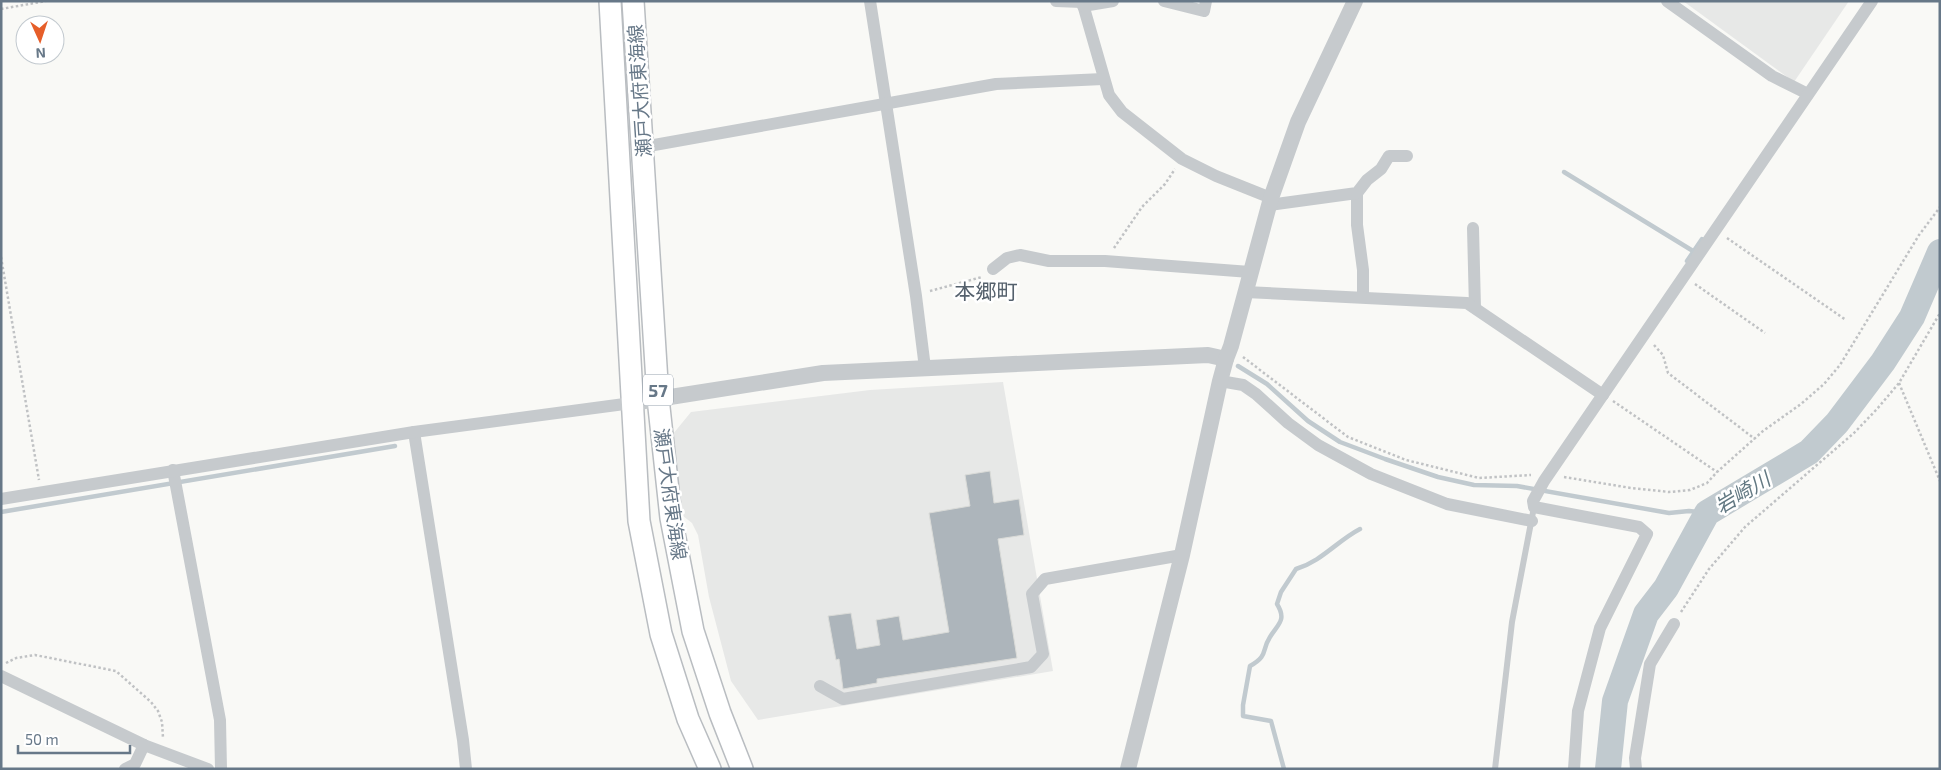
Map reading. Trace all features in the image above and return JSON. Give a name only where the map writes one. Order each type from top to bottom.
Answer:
[{"type":"main road","name":"瀬戸大府東海線","points":[[610,1],[639,521],[661,634],[688,719],[710,769]]},
{"type":"main road","name":"瀬戸大府東海線","points":[[633,1],[658,398],[671,518],[693,632],[720,713],[742,769]]},
{"type":"street","points":[[870,1],[926,368]]},
{"type":"street","points":[[1056,1],[1082,3],[1113,1]]},
{"type":"street","points":[[1164,1],[1204,11],[1206,1]]},
{"type":"street","points":[[1667,1],[1772,76],[1808,94]]},
{"type":"street","points":[[1574,769],[1578,711],[1600,628],[1647,534],[1639,527],[1534,504],[1547,478],[1872,1]]},
{"type":"street","points":[[1128,769],[1182,555],[1220,381],[1270,201],[1298,122],[1351,2]]},
{"type":"street","points":[[1082,3],[1109,95],[1122,112],[1182,159],[1270,201],[1357,193]]},
{"type":"street","points":[[643,147],[996,84],[1103,79]]},
{"type":"street","points":[[1363,297],[1363,270],[1357,226],[1357,193],[1367,180],[1381,168],[1388,156],[1407,156]]},
{"type":"street","points":[[1473,228],[1475,308]]},
{"type":"street","points":[[993,269],[1012,255],[1020,255],[1049,261],[1105,261],[1250,272]]},
{"type":"street","points":[[1244,292],[1467,302],[1604,394]]},
{"type":"street","points":[[1,499],[414,432],[632,403],[823,373],[1229,353]]},
{"type":"street","points":[[1220,381],[1243,385],[1256,394],[1288,423],[1318,445],[1371,474],[1447,504],[1532,521]]},
{"type":"street","points":[[414,432],[466,769]]},
{"type":"street","points":[[173,470],[220,720],[221,769]]},
{"type":"street","points":[[820,686],[843,699],[1031,667],[1043,654],[1032,594],[1045,580],[1182,555]]},
{"type":"street","points":[[1636,769],[1635,758],[1650,664],[1674,624]]},
{"type":"street","points":[[1,676],[144,745],[208,769]]},
{"type":"street","points":[[132,767],[144,745]]},
{"type":"lane","points":[[1495,769],[1512,622],[1534,504]]},
{"type":"path","points":[[1,9],[46,1]]},
{"type":"path","points":[[1105,261],[1107,254],[1123,237],[1142,207],[1165,184],[1182,159]]},
{"type":"path","points":[[1229,353],[1348,437],[1406,460],[1479,478],[1547,478],[1669,492],[1690,490],[1707,483],[1763,431],[1801,404],[1824,384],[1840,366],[1919,235],[1940,208]]},
{"type":"path","points":[[1716,230],[1846,320]]},
{"type":"path","points":[[1,257],[41,493]]},
{"type":"path","points":[[916,296],[942,286],[982,277],[992,272],[993,269]]},
{"type":"path","points":[[1684,276],[1765,333]]},
{"type":"path","points":[[1674,624],[1709,569],[1745,527],[1854,433],[1877,409],[1899,383],[1940,313]]},
{"type":"path","points":[[1645,335],[1664,355],[1668,372],[1756,439],[1763,431]]},
{"type":"path","points":[[1899,383],[1940,481]]},
{"type":"path","points":[[1604,394],[1717,472]]},
{"type":"path","points":[[1,669],[7,662],[16,658],[35,655],[75,664],[104,667],[116,671],[151,702],[158,712],[163,734],[163,752]]},
{"type":"shaded area","points":[[1683,1],[1849,1],[1794,82]]},
{"type":"shaded area","points":[[1003,382],[1053,671],[758,720],[731,681],[709,597],[698,535],[692,523],[683,516],[680,507],[673,434],[691,412],[870,390]]},
{"type":"building","points":[[990,471],[994,503],[1019,499],[1024,535],[998,539],[1017,658],[877,679],[877,683],[843,689],[839,659],[836,660],[828,616],[851,613],[857,649],[880,645],[876,620],[899,616],[903,640],[949,632],[929,513],[970,506],[965,475]]},
{"type":"waterway","points":[[1564,172],[1693,251]]},
{"type":"waterway","points":[[1687,261],[1702,239]]},
{"type":"waterway","name":"岩崎川","points":[[1608,769],[1615,701],[1646,614],[1666,588],[1707,513],[1809,452],[1837,423],[1883,362],[1912,317],[1940,252]]},
{"type":"waterway","points":[[1238,366],[1267,384],[1308,421],[1340,442],[1438,477],[1474,485],[1517,486],[1669,513],[1689,511],[1707,513]]},
{"type":"waterway","points":[[1,512],[395,446]]},
{"type":"waterway","points":[[1284,769],[1271,721],[1243,716],[1243,705],[1250,666],[1260,659],[1267,642],[1280,622],[1281,614],[1277,604],[1281,592],[1296,569],[1314,561],[1360,529]]},
{"type":"district","name":"本郷町","points":[[986,290]]}]
